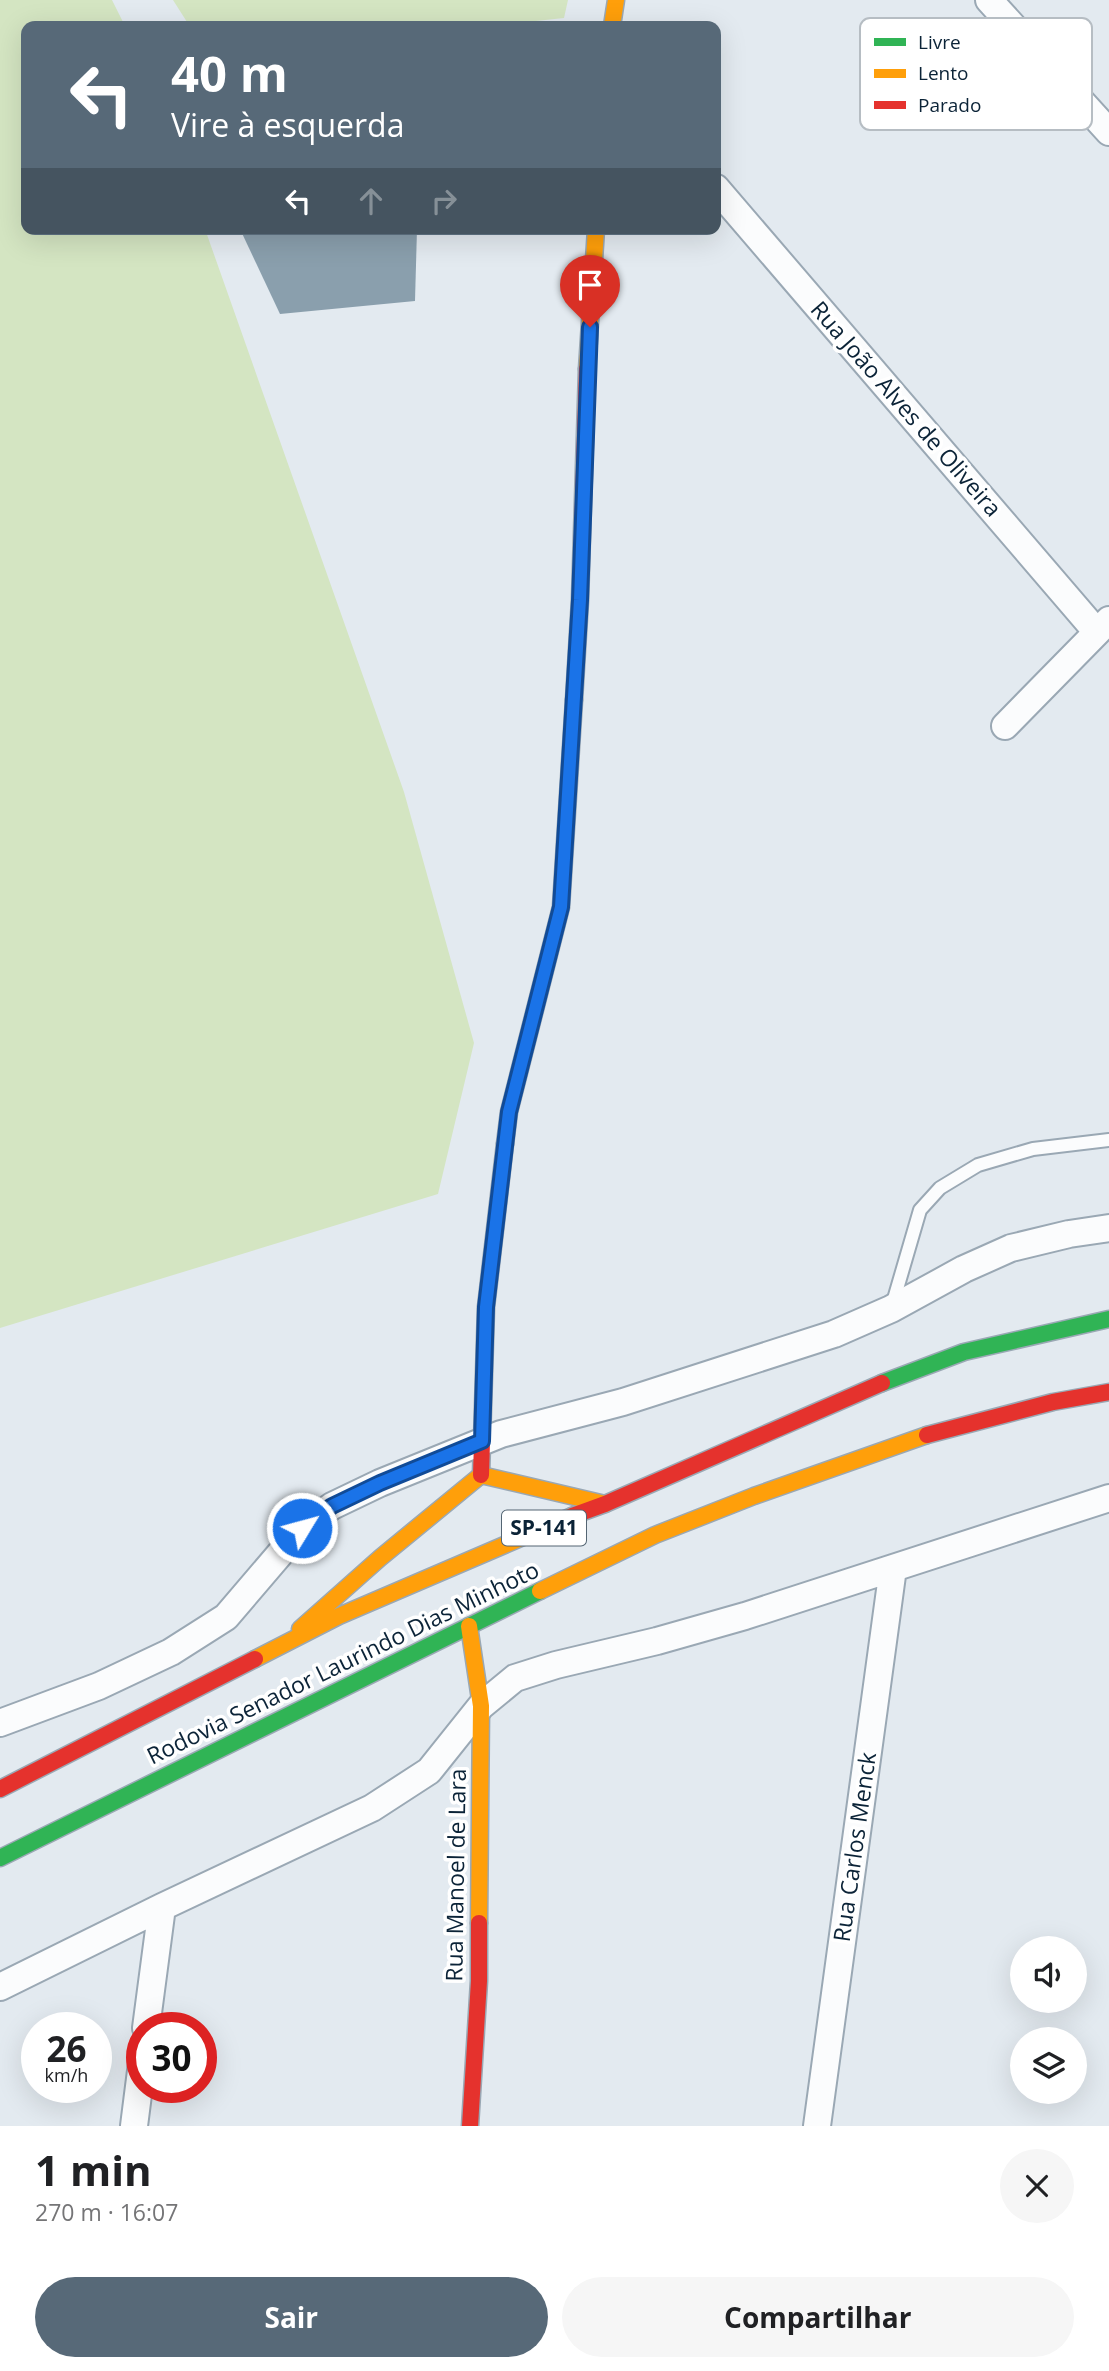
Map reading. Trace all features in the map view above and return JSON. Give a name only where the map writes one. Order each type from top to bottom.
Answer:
[{"type":"main road","points":[[613,21],[616,0]]},
{"type":"main road","points":[[596,235],[588,352],[580,600],[561,907],[509,1112],[486,1307],[481,1475],[605,1504]]},
{"type":"main road","name":"Rodovia Senador Laurindo Dias Minhoto","points":[[0,1789],[339,1616],[605,1504],[866,1389],[964,1352],[1109,1319]]},
{"type":"main road","name":"Rodovia Senador Laurindo Dias Minhoto","points":[[0,1858],[655,1535],[910,1439],[1053,1402],[1109,1392]]},
{"type":"main road","name":"Rodovia Senador Laurindo Dias Minhoto","points":[[281,1645],[380,1558],[481,1475]]},
{"type":"main road","name":"Rua Manoel de Lara","points":[[470,1626],[481,1706],[479,1981],[470,2126]]},
{"type":"street","points":[[989,0],[1005,18]]},
{"type":"street","points":[[1092,113],[1109,132]]},
{"type":"street","name":"Rua João Alves de Oliveira","points":[[721,194],[1102,626]]},
{"type":"street","points":[[1005,726],[1102,626]]},
{"type":"street","points":[[0,1723],[99,1686],[171,1652],[226,1617],[302,1528],[332,1506],[380,1483],[482,1441],[623,1402],[834,1334],[891,1309],[964,1269],[1012,1248],[1069,1234],[1109,1228]]},
{"type":"street","points":[[0,1987],[372,1808],[429,1771],[481,1706],[515,1678],[732,1619],[1109,1498]]},
{"type":"street","name":"Rua Carlos Menck","points":[[817,2126],[892,1568]]},
{"type":"street","points":[[148,2012],[162,1908]]},
{"type":"street","points":[[134,2126],[137,2103]]},
{"type":"lane","points":[[891,1309],[920,1210],[940,1188],[978,1165],[1022,1152],[1109,1140]]},
{"type":"green space","points":[[0,0],[112,0],[122,21],[21,21],[21,235],[207,235],[404,792],[474,1043],[438,1194],[0,1328]]},
{"type":"green space","points":[[173,0],[568,0],[564,18],[536,21],[186,21]]},
{"type":"building","points":[[243,235],[417,235],[415,301],[280,314]]},
{"type":"traffic: fast","points":[[505,1144],[509,1112],[561,907],[574,700]]},
{"type":"traffic: fast","points":[[882,1383],[964,1352],[1109,1319]]},
{"type":"traffic: fast","points":[[0,1858],[540,1591]]},
{"type":"traffic: slow","points":[[613,21],[616,0]]},
{"type":"traffic: slow","points":[[587,369],[596,235]]},
{"type":"traffic: slow","points":[[540,1591],[655,1535],[754,1496],[927,1435]]},
{"type":"traffic: slow","points":[[481,1475],[605,1504]]},
{"type":"traffic: slow","points":[[300,1629],[380,1558],[481,1475]]},
{"type":"traffic: slow","points":[[255,1659],[339,1616],[572,1516]]},
{"type":"traffic: slow","points":[[469,1626],[481,1706],[479,1923]]},
{"type":"traffic: jam","points":[[574,700],[587,369]]},
{"type":"traffic: jam","points":[[481,1475],[486,1307],[505,1144]]},
{"type":"traffic: jam","points":[[572,1516],[882,1383]]},
{"type":"traffic: jam","points":[[927,1435],[1053,1402],[1109,1392]]},
{"type":"traffic: jam","points":[[0,1789],[255,1659]]},
{"type":"traffic: jam","points":[[470,2126],[479,1981],[479,1923]]},
{"type":"route","points":[[302,1528],[332,1506],[482,1441],[486,1307],[509,1112],[561,907],[580,600],[590,327]]}]
